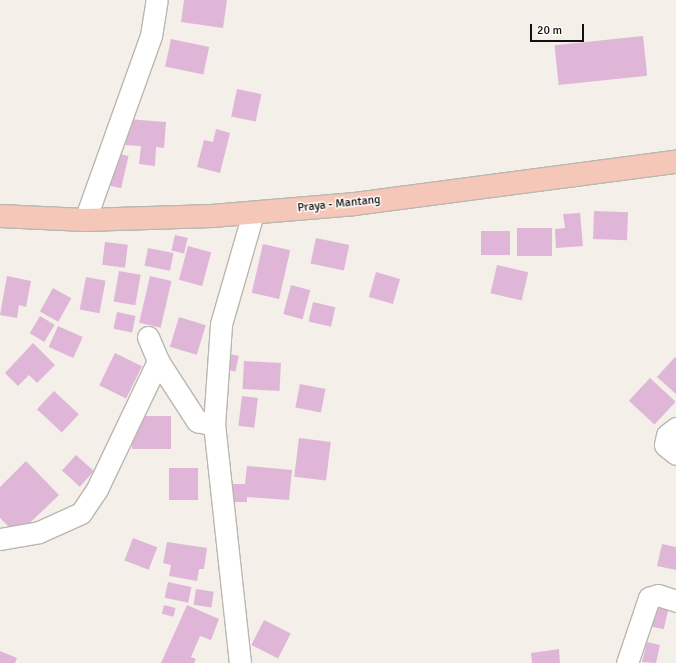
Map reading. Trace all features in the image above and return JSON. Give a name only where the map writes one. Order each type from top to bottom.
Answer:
[{"type":"main road","name":"Praya - Mantang","points":[[0,216],[86,220],[252,212],[355,204],[676,162]]},
{"type":"street","points":[[86,220],[151,36],[156,0]]},
{"type":"street","points":[[240,663],[214,425],[221,324],[252,212]]},
{"type":"street","points":[[148,337],[158,361],[197,421],[214,425]]},
{"type":"street","points":[[0,539],[39,532],[81,513],[97,489],[158,361]]},
{"type":"street","points":[[676,428],[667,435],[665,446],[676,454]]},
{"type":"street","points":[[627,663],[649,598],[658,595],[676,601]]},
{"type":"building","points":[[184,0],[227,0],[223,28],[181,22]]},
{"type":"building","points":[[643,36],[647,76],[559,85],[554,45]]},
{"type":"building","points":[[171,39],[209,47],[203,74],[165,66]]},
{"type":"building","points":[[237,89],[261,94],[256,122],[231,116]]},
{"type":"building","points":[[127,119],[166,122],[164,148],[156,147],[155,166],[139,164],[141,146],[125,145]]},
{"type":"building","points":[[216,129],[230,133],[220,173],[197,167],[204,140],[213,142]]},
{"type":"building","points":[[111,152],[129,156],[121,188],[104,184]]},
{"type":"building","points":[[594,211],[628,212],[627,240],[593,239]]},
{"type":"building","points":[[580,213],[583,246],[556,248],[555,229],[565,228],[563,214]]},
{"type":"building","points":[[517,228],[552,228],[552,256],[517,256]]},
{"type":"building","points":[[481,231],[510,231],[510,255],[481,255]]},
{"type":"building","points":[[175,235],[188,238],[184,254],[171,251]]},
{"type":"building","points":[[316,238],[349,245],[344,271],[311,263]]},
{"type":"building","points":[[105,242],[128,245],[125,268],[102,265]]},
{"type":"building","points":[[263,244],[290,250],[279,299],[252,293]]},
{"type":"building","points":[[188,246],[211,252],[202,286],[179,280]]},
{"type":"building","points":[[148,248],[174,253],[170,271],[145,266]]},
{"type":"building","points":[[497,265],[528,272],[522,300],[490,293]]},
{"type":"building","points":[[119,271],[141,275],[135,305],[114,302]]},
{"type":"building","points":[[376,272],[400,279],[393,304],[369,297]]},
{"type":"building","points":[[7,276],[31,281],[26,307],[19,305],[17,318],[0,315]]},
{"type":"building","points":[[150,276],[171,281],[161,328],[139,323]]},
{"type":"building","points":[[86,277],[106,281],[99,313],[80,309]]},
{"type":"building","points":[[291,285],[310,290],[303,319],[283,314]]},
{"type":"building","points":[[53,288],[71,298],[58,322],[40,312]]},
{"type":"building","points":[[313,302],[335,307],[331,327],[309,321]]},
{"type":"building","points":[[117,312],[136,316],[132,333],[113,329]]},
{"type":"building","points":[[40,316],[55,325],[44,342],[30,333]]},
{"type":"building","points":[[179,317],[206,325],[197,355],[170,347]]},
{"type":"building","points":[[58,326],[83,337],[73,358],[49,347]]},
{"type":"building","points":[[33,343],[55,365],[37,383],[29,375],[18,386],[5,373]]},
{"type":"building","points":[[115,353],[142,366],[126,399],[99,385]]},
{"type":"building","points":[[225,353],[239,356],[235,372],[222,369]]},
{"type":"building","points":[[675,357],[676,358],[676,394],[657,377]]},
{"type":"building","points":[[244,361],[281,363],[279,391],[243,389]]},
{"type":"building","points":[[650,378],[676,402],[654,425],[629,401]]},
{"type":"building","points":[[300,384],[326,389],[321,413],[295,408]]},
{"type":"building","points":[[54,391],[79,414],[62,432],[37,409]]},
{"type":"building","points":[[242,396],[258,398],[254,428],[238,426]]},
{"type":"building","points":[[132,416],[171,416],[171,449],[132,449]]},
{"type":"building","points":[[299,438],[331,442],[326,481],[294,477]]},
{"type":"building","points":[[76,455],[94,471],[80,487],[62,471]]},
{"type":"building","points":[[26,461],[59,495],[17,535],[0,518],[0,487]]},
{"type":"building","points":[[247,466],[292,470],[289,500],[247,497],[247,502],[230,502],[230,484],[245,484]]},
{"type":"building","points":[[169,468],[198,468],[198,500],[169,500]]},
{"type":"building","points":[[133,538],[157,547],[149,570],[124,560]]},
{"type":"building","points":[[167,542],[207,548],[204,569],[199,569],[197,581],[169,576],[171,565],[163,563]]},
{"type":"building","points":[[662,544],[676,547],[676,570],[657,566]]},
{"type":"building","points":[[168,582],[191,587],[188,603],[165,598]]},
{"type":"building","points":[[196,589],[214,592],[211,608],[193,605]]},
{"type":"building","points":[[164,605],[176,608],[173,617],[162,614]]},
{"type":"building","points":[[187,605],[219,619],[211,640],[200,636],[191,657],[196,659],[194,663],[161,663]]},
{"type":"building","points":[[656,605],[669,608],[664,629],[651,626]]},
{"type":"building","points":[[264,620],[291,634],[278,659],[251,645]]},
{"type":"building","points":[[647,642],[660,645],[656,663],[642,662]]},
{"type":"building","points":[[559,649],[560,663],[532,663],[531,653]]},
{"type":"building","points":[[0,651],[17,658],[15,663],[0,663]]}]
